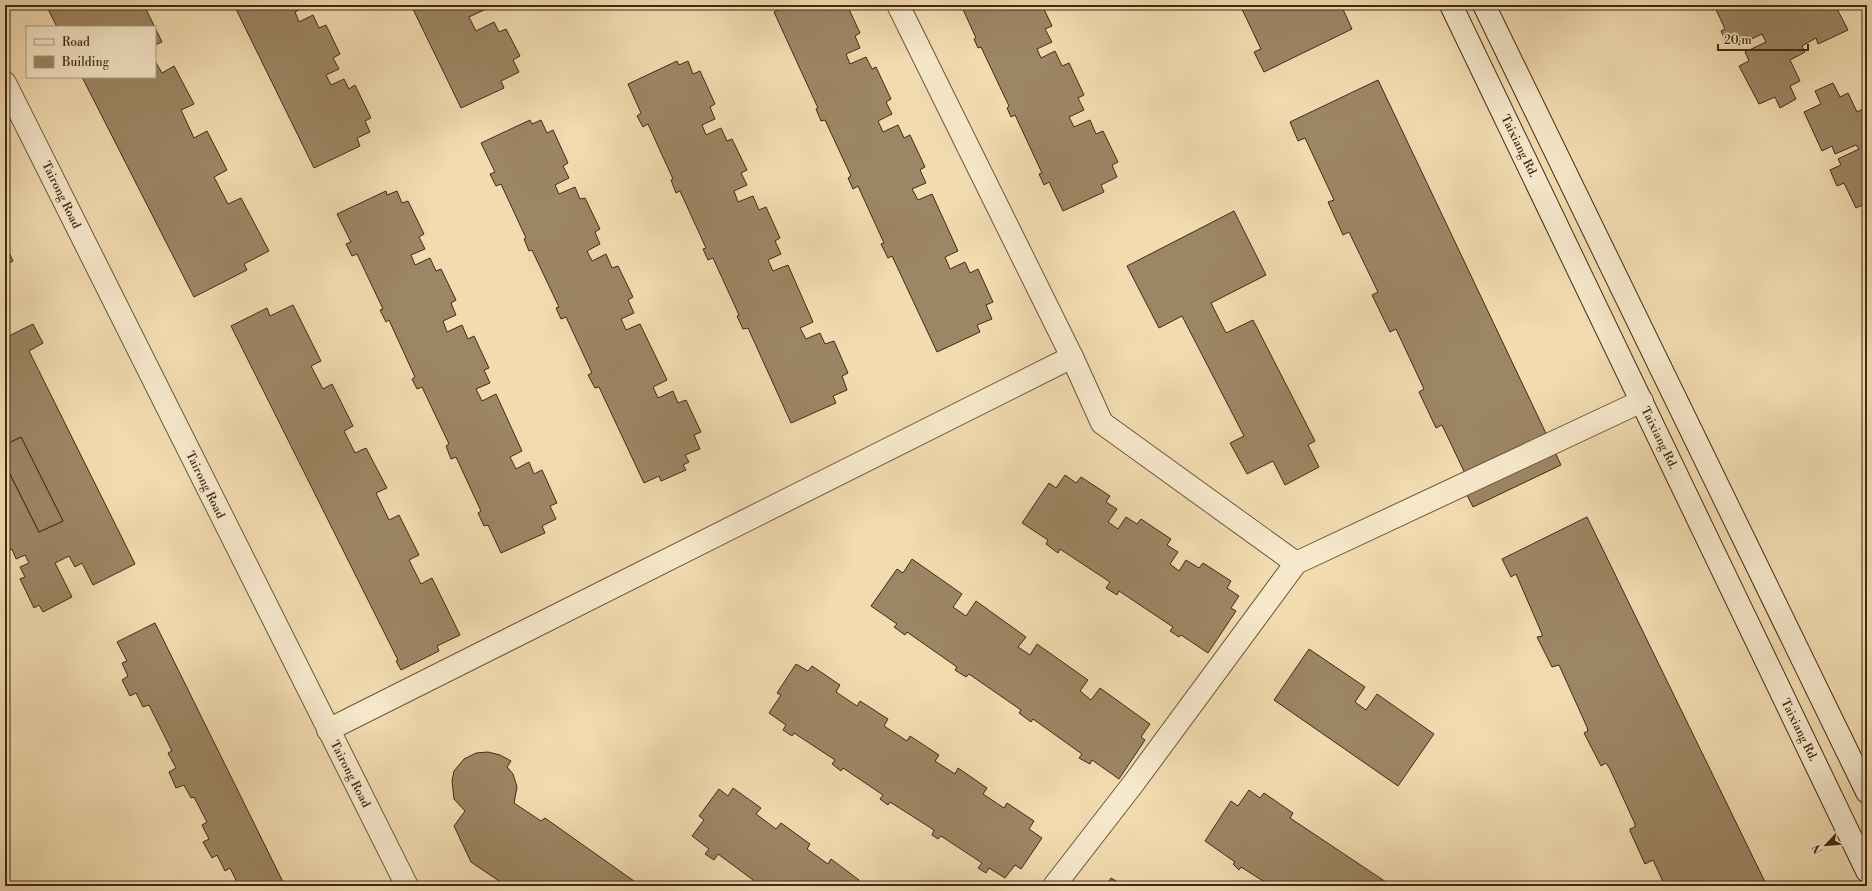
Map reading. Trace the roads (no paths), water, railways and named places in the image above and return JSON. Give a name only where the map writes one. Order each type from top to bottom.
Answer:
[{"type":"street","points":[[898,5],[1072,356],[1102,423],[1296,563]]},
{"type":"street","name":"Taixiang Rd.","points":[[1451,5],[1867,871]]},
{"type":"street","points":[[1484,5],[1867,792]]},
{"type":"street","name":"Tairong Road","points":[[5,83],[407,886]]},
{"type":"street","points":[[328,730],[1072,356]]},
{"type":"street","points":[[1054,886],[1133,784],[1296,563],[1642,402]]}]
